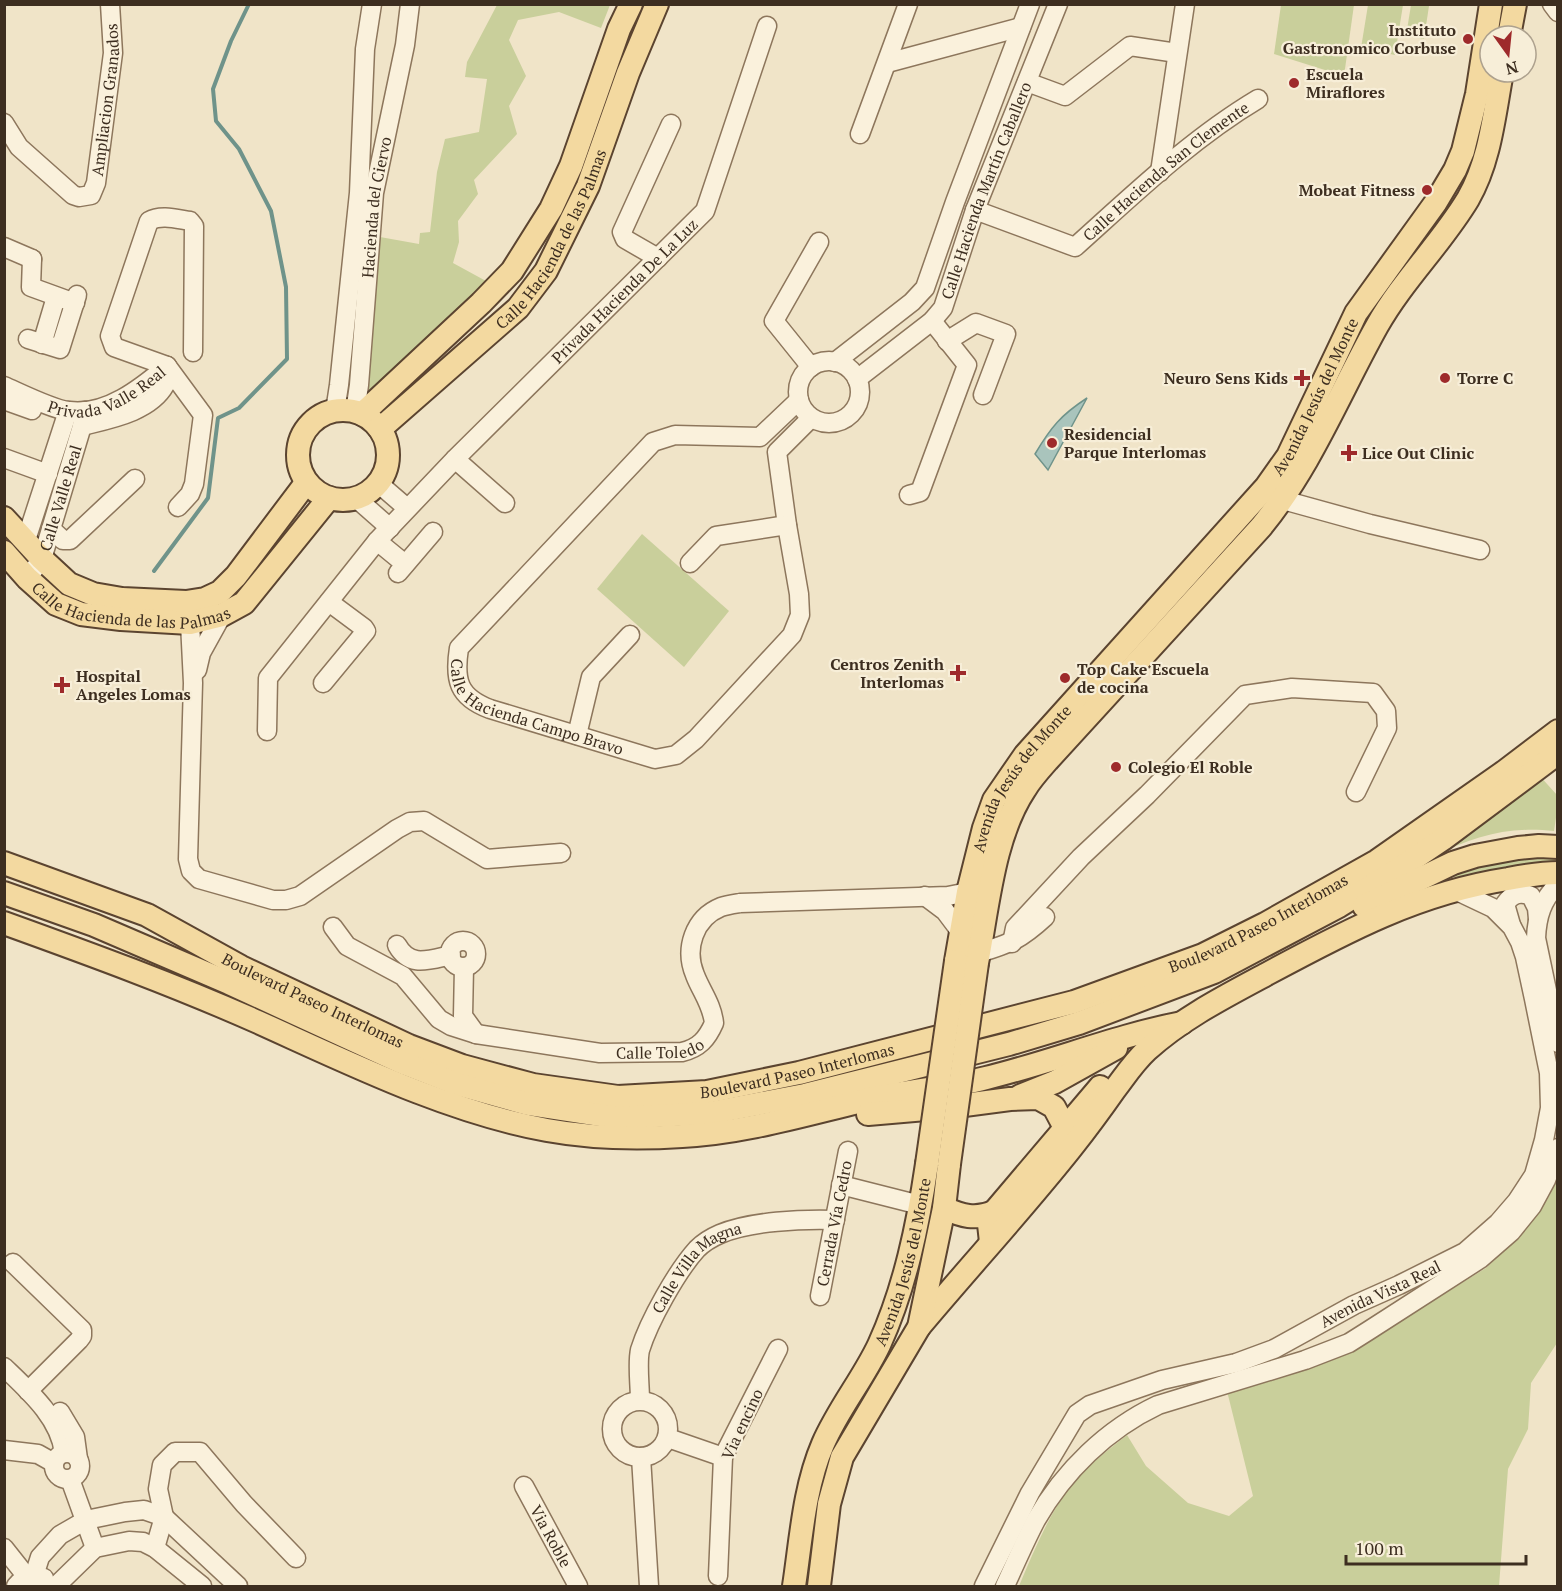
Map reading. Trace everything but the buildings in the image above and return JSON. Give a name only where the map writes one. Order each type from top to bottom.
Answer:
[{"type":"main road","name":"Calle Hacienda de las Palmas","points":[[351,412],[481,303],[512,271],[551,209],[571,165],[619,30],[631,4]]},
{"type":"main road","name":"Calle Hacienda de las Palmas","points":[[380,429],[518,308],[546,271],[582,197],[628,73],[657,4]]},
{"type":"main road","name":"Avenida Jesús del Monte","points":[[819,1587],[829,1504],[842,1457],[919,1327],[944,1208],[949,1164],[970,959],[960,931],[984,828],[994,800],[1025,755],[1078,711],[1261,527],[1283,500],[1302,470],[1368,343],[1387,289],[1455,170],[1463,151],[1477,94],[1491,4]]},
{"type":"main road","points":[[1511,24],[1515,4]]},
{"type":"main road","name":"Avenida Jesús del Monte","points":[[794,1587],[809,1486],[823,1443],[871,1360],[897,1298],[917,1225],[970,959],[1008,821],[1024,789],[1078,711],[1266,487],[1288,456],[1356,313],[1387,289],[1457,216],[1478,178],[1486,157],[1500,84]]},
{"type":"main road","points":[[351,412],[372,421],[380,429],[386,442],[388,456],[385,470],[378,483],[368,492],[356,498],[343,500],[329,498],[306,483],[299,465],[298,451],[301,438],[319,417],[351,412]]},
{"type":"main road","name":"Calle Hacienda de las Palmas","points":[[4,518],[69,584],[93,594],[122,599],[186,603],[205,599],[220,592],[236,576],[306,483]]},
{"type":"main road","name":"Calle Hacienda de las Palmas","points":[[4,552],[27,578],[56,604],[81,614],[190,623],[222,615],[244,603],[329,498]]},
{"type":"main road","name":"Boulevard Paseo Interlomas","points":[[4,862],[147,915],[252,972],[409,1046],[462,1066],[533,1085],[618,1096],[708,1092],[799,1073],[1074,1002],[1203,956],[1377,861],[1504,772],[1557,731]]},
{"type":"main road","name":"Boulevard Paseo Interlomas","points":[[4,893],[94,925],[229,983],[401,1062],[457,1084],[528,1104],[619,1118],[710,1113],[805,1095],[1009,1044],[1079,1023],[1214,972],[1339,906],[1400,868],[1443,839],[1557,753]]},
{"type":"main road","points":[[919,1327],[1017,1215],[1122,1057],[1144,1035],[1231,979],[1380,897],[1443,868],[1464,859],[1495,851],[1539,846],[1557,847]]},
{"type":"main road","points":[[1443,868],[1455,890]]},
{"type":"main road","points":[[888,1321],[909,1294],[930,1227],[944,1208],[972,1218],[983,1217],[994,1212],[1070,1136],[1146,1050],[1182,1023],[1351,929],[1455,890],[1495,881],[1557,873]]},
{"type":"main road","points":[[4,879],[195,942]]},
{"type":"main road","points":[[4,912],[90,941],[159,969],[240,1009],[260,1023]]},
{"type":"main road","points":[[4,923],[100,957],[260,1023],[374,1074],[462,1107],[544,1130],[582,1135],[685,1136],[739,1129],[876,1097],[936,1089],[987,1078],[1093,1051],[1182,1023]]},
{"type":"main road","points":[[159,969],[229,983]]},
{"type":"main road","points":[[1093,1051],[1104,1066],[1106,1080]]},
{"type":"main road","points":[[1010,1099],[1055,1082],[1093,1051]]},
{"type":"main road","points":[[588,1149],[687,1149],[776,1135],[879,1111],[1038,1098],[1059,1113],[1070,1136]]},
{"type":"main road","points":[[991,1242],[990,1224],[994,1212]]},
{"type":"street","name":"Ampliacion Granados","points":[[4,123],[20,147],[73,195],[79,197],[91,195],[96,183],[113,53],[110,4]]},
{"type":"street","name":"Hacienda del Ciervo","points":[[351,412],[339,385],[359,193],[365,49],[372,4]]},
{"type":"street","name":"Hacienda del Ciervo","points":[[351,412],[359,385],[374,193],[405,45],[410,4]]},
{"type":"street","points":[[860,135],[908,4]]},
{"type":"street","name":"Calle Hacienda Martín Caballero","points":[[836,362],[912,302],[925,288],[1030,4]]},
{"type":"street","name":"Calle Hacienda Martín Caballero","points":[[857,379],[932,321],[943,308],[975,210],[1058,4]]},
{"type":"street","points":[[1160,172],[1185,4]]},
{"type":"street","points":[[1552,4],[1557,12]]},
{"type":"street","name":"Privada Hacienda De La Luz","points":[[267,731],[268,678],[384,535],[455,459],[705,211],[767,26]]},
{"type":"street","points":[[887,63],[1021,27]]},
{"type":"street","points":[[1027,82],[1065,96],[1130,46],[1178,53]]},
{"type":"street","points":[[363,99],[392,103]]},
{"type":"street","name":"Calle Hacienda San Clemente","points":[[975,210],[1075,247],[1160,172],[1239,110],[1258,99]]},
{"type":"street","points":[[657,258],[625,239],[622,232],[672,124]]},
{"type":"street","points":[[178,507],[190,494],[194,484],[203,419],[201,411],[167,366],[114,347],[110,336],[149,221],[154,218],[190,221],[194,225],[193,352]]},
{"type":"street","points":[[811,367],[774,321],[819,242]]},
{"type":"street","points":[[4,247],[32,259]]},
{"type":"street","points":[[4,258],[32,259]]},
{"type":"street","points":[[32,259],[31,287],[56,297],[76,299],[62,346],[57,349],[35,341],[56,297]]},
{"type":"street","points":[[481,303],[503,321]]},
{"type":"street","points":[[909,495],[920,492],[967,365],[932,321]]},
{"type":"street","points":[[947,341],[976,323],[1006,334],[983,395]]},
{"type":"street","points":[[823,362],[836,362],[848,368],[857,379],[860,395],[855,410],[843,421],[826,424],[811,418],[799,400],[798,388],[802,376],[811,367],[823,362]]},
{"type":"street","name":"Privada Valle Real","points":[[4,400],[75,418],[116,418],[145,404],[159,393],[167,383],[167,366]]},
{"type":"street","name":"Privada Valle Real","points":[[4,386],[75,418]]},
{"type":"street","name":"Calle Hacienda Campo Bravo","points":[[799,400],[760,436],[675,435],[652,442],[459,648],[455,671],[461,687],[474,702],[577,735],[655,759],[676,755],[696,739],[792,635],[800,615],[799,594],[777,452],[811,418]]},
{"type":"street","name":"Calle Valle Real","points":[[26,540],[48,474],[75,418]]},
{"type":"street","name":"Calle Valle Real","points":[[27,578],[42,559],[51,529],[75,418]]},
{"type":"street","points":[[4,458],[48,474]]},
{"type":"street","points":[[455,459],[505,503]]},
{"type":"street","points":[[51,529],[63,540],[70,540],[135,479]]},
{"type":"street","points":[[378,483],[407,508]]},
{"type":"street","points":[[356,498],[384,535],[402,569],[433,532]]},
{"type":"street","points":[[1283,500],[1370,524],[1480,550]]},
{"type":"street","points":[[690,562],[716,536],[787,525]]},
{"type":"street","points":[[321,682],[366,631],[329,602]]},
{"type":"street","points":[[193,683],[201,654],[222,615]]},
{"type":"street","points":[[190,623],[193,683],[188,859],[191,871],[199,879],[273,900],[286,900],[300,896],[410,822],[424,821],[487,859],[561,853]]},
{"type":"street","points":[[577,735],[591,678],[630,635]]},
{"type":"street","points":[[1012,943],[1015,928],[1081,857],[1147,795],[1245,696],[1292,688],[1373,693],[1386,711],[1387,728],[1356,792]]},
{"type":"street","points":[[1557,885],[1542,904],[1536,938],[1557,1043]]},
{"type":"street","name":"Avenida Vista Real","points":[[1077,1414],[1090,1405],[1117,1394],[1162,1380],[1256,1357],[1274,1349],[1354,1305],[1399,1286],[1465,1251],[1498,1223],[1517,1202],[1534,1175],[1550,1108],[1549,1073],[1526,957],[1512,927],[1493,908],[1455,890]]},
{"type":"street","name":"Calle Toledo","points":[[333,927],[347,946],[403,976],[439,1019],[451,1026],[476,1034],[600,1053],[682,1052],[694,1049],[703,1042],[714,1023],[710,1005],[692,965],[690,954],[691,939],[705,918],[720,907],[740,903],[948,896],[968,891]]},
{"type":"street","points":[[1512,927],[1505,904],[1513,895],[1519,893],[1531,896],[1537,908],[1538,919]]},
{"type":"street","points":[[925,896],[945,911],[960,931]]},
{"type":"street","points":[[970,959],[1012,943],[1045,917]]},
{"type":"street","points":[[397,945],[408,959],[458,961],[463,989],[463,1016],[476,1034]]},
{"type":"street","points":[[429,1007],[449,1001],[463,989]]},
{"type":"street","name":"Avenida Vista Real","points":[[1005,1587],[1036,1520],[1060,1482],[1103,1439],[1136,1416],[1158,1405],[1305,1360],[1349,1343],[1368,1331],[1480,1259],[1511,1232],[1532,1206],[1546,1180],[1557,1148]]},
{"type":"street","name":"Cerrada Vía Cedro","points":[[820,1296],[848,1151]]},
{"type":"street","points":[[897,1199],[926,1171]]},
{"type":"street","points":[[842,1185],[920,1205]]},
{"type":"street","name":"Calle Villa Magna","points":[[640,1400],[640,1351],[655,1316],[677,1277],[699,1247],[721,1234],[752,1226],[803,1220],[835,1220]]},
{"type":"street","points":[[13,1263],[82,1330],[79,1340],[33,1387]]},
{"type":"street","points":[[1354,1305],[1366,1314],[1369,1322],[1368,1331]]},
{"type":"street","name":"Via encino","points":[[718,1576],[723,1457],[778,1348]]},
{"type":"street","points":[[4,1367],[33,1387],[62,1424],[65,1458]]},
{"type":"street","points":[[640,1400],[653,1403],[664,1412],[669,1424],[668,1438],[662,1448],[652,1455],[630,1456],[621,1450],[615,1441],[612,1431],[613,1420],[619,1410],[629,1403],[640,1400]]},
{"type":"street","points":[[1077,1414],[1078,1426],[1084,1434],[1092,1438],[1103,1439]]},
{"type":"street","points":[[984,1587],[1030,1492],[1077,1414]]},
{"type":"street","points":[[668,1438],[723,1457]]},
{"type":"street","points":[[13,1451],[65,1458],[80,1467],[77,1474],[67,1479]]},
{"type":"street","points":[[13,1451],[34,1467],[67,1479],[86,1520],[95,1548]]},
{"type":"street","points":[[155,1548],[164,1517],[158,1489],[162,1465],[176,1452],[200,1452],[244,1504],[296,1558]]},
{"type":"street","points":[[641,1457],[649,1587]]},
{"type":"street","name":"Via Roble","points":[[525,1486],[578,1587]]},
{"type":"street","points":[[26,1580],[40,1557],[60,1535],[86,1520],[144,1510],[164,1517],[238,1587]]},
{"type":"street","points":[[26,1580],[46,1579],[55,1587],[95,1548],[129,1541],[143,1542],[155,1548],[202,1587]]},
{"type":"street","points":[[4,1548],[26,1580]]},
{"type":"green space","points":[[497,5],[610,5],[601,28],[559,12],[518,20],[509,40],[526,76],[509,106],[517,134],[474,180],[478,194],[458,221],[459,242],[453,263],[486,281],[365,396],[380,237],[419,244],[420,233],[430,232],[437,172],[445,139],[479,132],[487,79],[465,77],[467,62]]},
{"type":"green space","points":[[1281,5],[1354,5],[1344,76],[1274,54]]},
{"type":"green space","points":[[1368,5],[1403,5],[1395,55],[1361,48]]},
{"type":"green space","points":[[1411,5],[1429,6],[1424,39],[1406,36]]},
{"type":"green space","points":[[642,534],[729,611],[684,667],[597,589]]},
{"type":"green space","points":[[1538,774],[1557,795],[1554,831],[1521,830],[1492,834],[1463,843],[1433,857]]},
{"type":"green space","points":[[1557,846],[1557,866],[1460,881],[1453,875],[1455,865]]},
{"type":"green space","points":[[1557,1180],[1557,1343],[1531,1383],[1528,1429],[1508,1469],[1499,1586],[1019,1586],[1047,1523],[1061,1499],[1089,1467],[1127,1435],[1146,1466],[1188,1503],[1229,1516],[1253,1496],[1227,1391],[1305,1370],[1353,1350],[1486,1268],[1522,1234],[1547,1200]]},
{"type":"water","name":"Residencial Parque Interlomas","points":[[1087,398],[1048,470],[1035,454],[1057,422]]},
{"type":"waterway","points":[[154,571],[208,498],[218,418],[239,408],[287,359],[286,287],[271,211],[239,149],[216,121],[213,89],[231,41],[249,4]]},
{"type":"place","name":"Instituto Gastronomico Corbuse","points":[[1468,39]]},
{"type":"place","name":"Escuela Miraflores","points":[[1294,83]]},
{"type":"place","name":"Mobeat Fitness","points":[[1427,190]]},
{"type":"place","name":"Neuro Sens Kids","points":[[1302,378]]},
{"type":"place","name":"Torre C","points":[[1445,378]]},
{"type":"place","name":"Residencial Parque Interlomas","points":[[1052,443]]},
{"type":"place","name":"Lice Out Clinic","points":[[1349,453]]},
{"type":"place","name":"Centros Zenith Interlomas","points":[[958,673]]},
{"type":"place","name":"Top Cake Escuela de cocina","points":[[1065,678]]},
{"type":"place","name":"Hospital Angeles Lomas","points":[[62,685]]},
{"type":"place","name":"Colegio El Roble","points":[[1116,767]]}]
